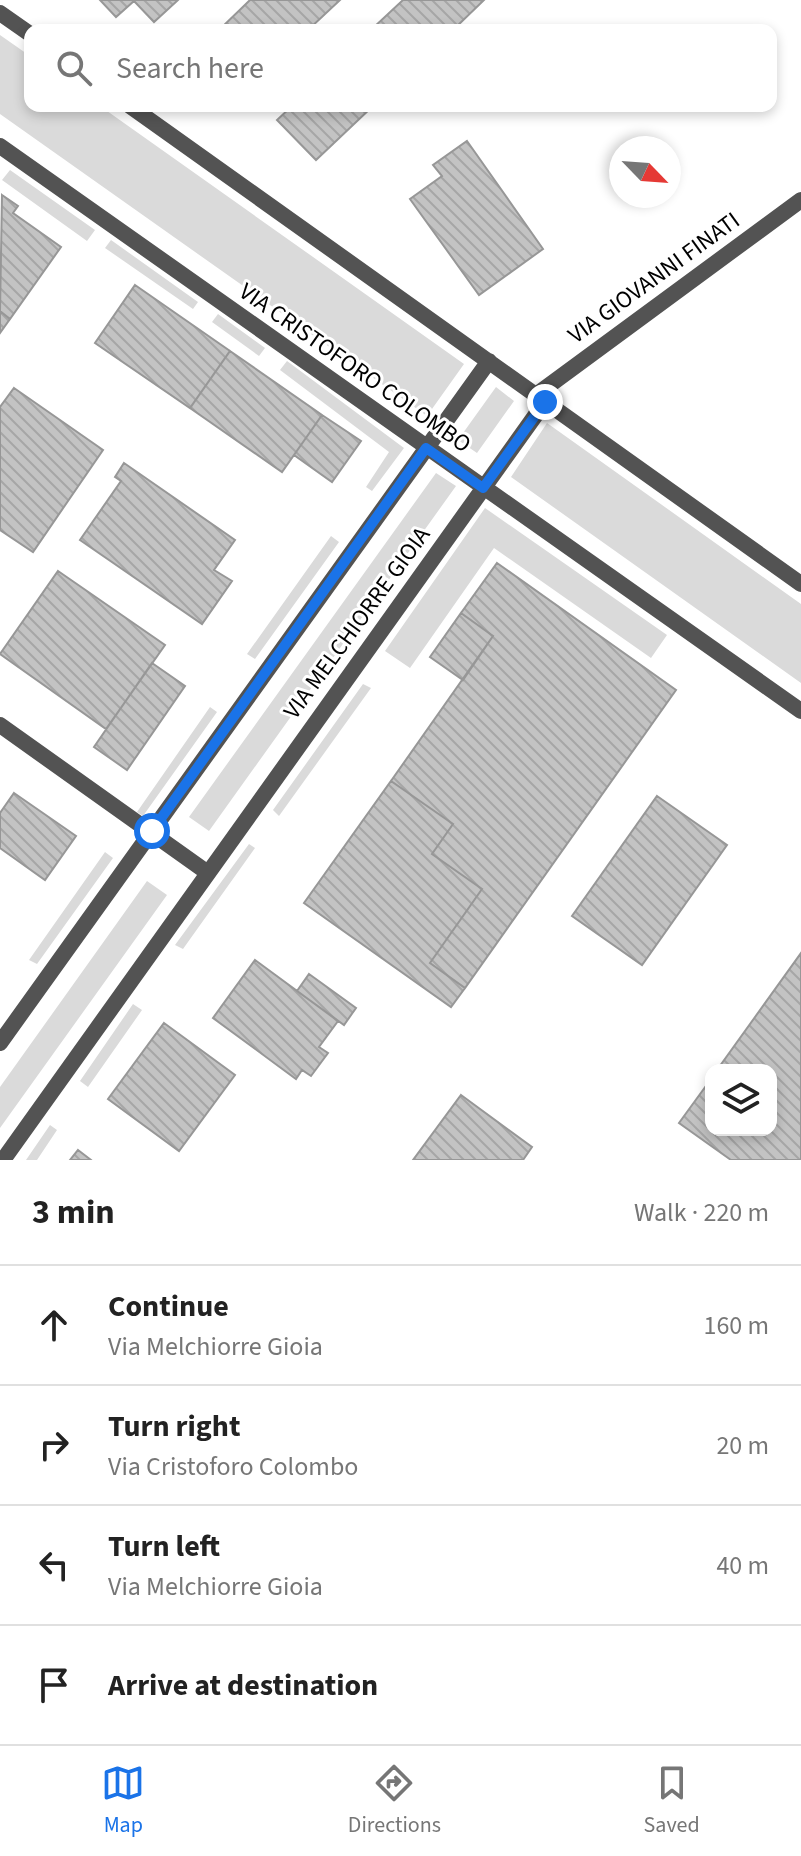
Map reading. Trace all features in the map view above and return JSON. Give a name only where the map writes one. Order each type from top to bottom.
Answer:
[{"type":"street","points":[[0,13],[24,30]]},
{"type":"street","points":[[138,112],[801,584]]},
{"type":"street","name":"VIA CRISTOFORO COLOMBO","points":[[0,146],[801,711]]},
{"type":"street","name":"VIA GIOVANNI FINATI","points":[[540,398],[801,200]]},
{"type":"street","name":"VIA MELCHIORRE GIOIA","points":[[0,1043],[489,361]]},
{"type":"street","name":"VIA MELCHIORRE GIOIA","points":[[3,1160],[483,488],[540,398]]},
{"type":"street","points":[[0,725],[208,873]]},
{"type":"shaded area","points":[[0,35],[24,52],[24,112],[108,112],[464,364],[427,416],[0,114]]},
{"type":"shaded area","points":[[10,170],[95,230],[87,241],[2,180]]},
{"type":"shaded area","points":[[111,240],[198,302],[193,309],[105,248]]},
{"type":"shaded area","points":[[218,314],[265,348],[259,356],[212,322]]},
{"type":"shaded area","points":[[287,361],[404,448],[372,491],[366,487],[389,452],[280,370]]},
{"type":"shaded area","points":[[496,387],[514,401],[477,453],[458,440]]},
{"type":"shaded area","points":[[547,423],[801,604],[801,683],[511,477]]},
{"type":"shaded area","points":[[436,473],[456,486],[209,831],[189,817]]},
{"type":"shaded area","points":[[485,508],[667,635],[651,658],[494,548],[410,668],[385,651]]},
{"type":"shaded area","points":[[331,536],[339,542],[255,659],[247,654]]},
{"type":"shaded area","points":[[363,684],[371,688],[279,816],[273,810]]},
{"type":"shaded area","points":[[210,707],[217,712],[143,816],[137,812]]},
{"type":"shaded area","points":[[249,844],[255,848],[183,949],[175,945]]},
{"type":"shaded area","points":[[105,852],[113,858],[37,964],[29,960]]},
{"type":"shaded area","points":[[147,881],[167,895],[0,1128],[0,1087]]},
{"type":"shaded area","points":[[133,1004],[142,1010],[88,1087],[80,1081]]},
{"type":"shaded area","points":[[50,1125],[57,1130],[37,1160],[26,1160]]},
{"type":"building","points":[[100,0],[178,0],[154,22],[134,1],[116,17]]},
{"type":"building","points":[[250,0],[340,0],[314,24],[225,24]]},
{"type":"building","points":[[403,0],[484,0],[459,24],[377,24]]},
{"type":"building","points":[[286,112],[367,112],[316,160],[277,120]]},
{"type":"building","points":[[467,141],[543,249],[479,295],[410,199],[442,176],[433,165]]},
{"type":"building","points":[[2,195],[18,206],[13,213],[61,247],[10,319],[0,311]]},
{"type":"building","points":[[135,285],[230,351],[190,408],[95,343]]},
{"type":"building","points":[[0,311],[10,319],[0,333]]},
{"type":"building","points":[[230,351],[322,415],[282,472],[190,408]]},
{"type":"building","points":[[14,388],[103,450],[33,552],[0,530],[0,407]]},
{"type":"building","points":[[322,415],[361,441],[332,482],[294,455]]},
{"type":"building","points":[[124,463],[235,540],[214,570],[232,581],[202,624],[80,540],[121,481],[115,477]]},
{"type":"building","points":[[497,563],[676,690],[465,988],[430,963],[482,889],[432,854],[453,824],[391,781],[493,636],[461,613]]},
{"type":"building","points":[[58,571],[165,645],[106,729],[0,654]]},
{"type":"building","points":[[461,613],[493,636],[463,680],[430,657]]},
{"type":"building","points":[[152,663],[185,686],[127,770],[94,747]]},
{"type":"building","points":[[391,781],[453,824],[432,854],[482,889],[430,963],[465,988],[451,1007],[304,903]]},
{"type":"building","points":[[14,793],[76,836],[45,880],[0,848],[0,813]]},
{"type":"building","points":[[657,796],[727,845],[642,965],[572,916]]},
{"type":"building","points":[[801,953],[801,1160],[731,1160],[679,1123],[705,1087],[705,1136],[777,1136],[777,1064],[721,1064]]},
{"type":"building","points":[[255,960],[338,1021],[319,1047],[328,1053],[311,1076],[302,1070],[296,1079],[213,1018]]},
{"type":"building","points":[[309,974],[356,1008],[344,1025],[297,991]]},
{"type":"building","points":[[164,1023],[235,1075],[179,1151],[108,1099]]},
{"type":"building","points":[[461,1095],[532,1147],[523,1160],[413,1160]]},
{"type":"building","points":[[78,1150],[91,1160],[70,1160]]},
{"type":"route","points":[[152,831],[426,448],[483,488],[545,402]]}]
